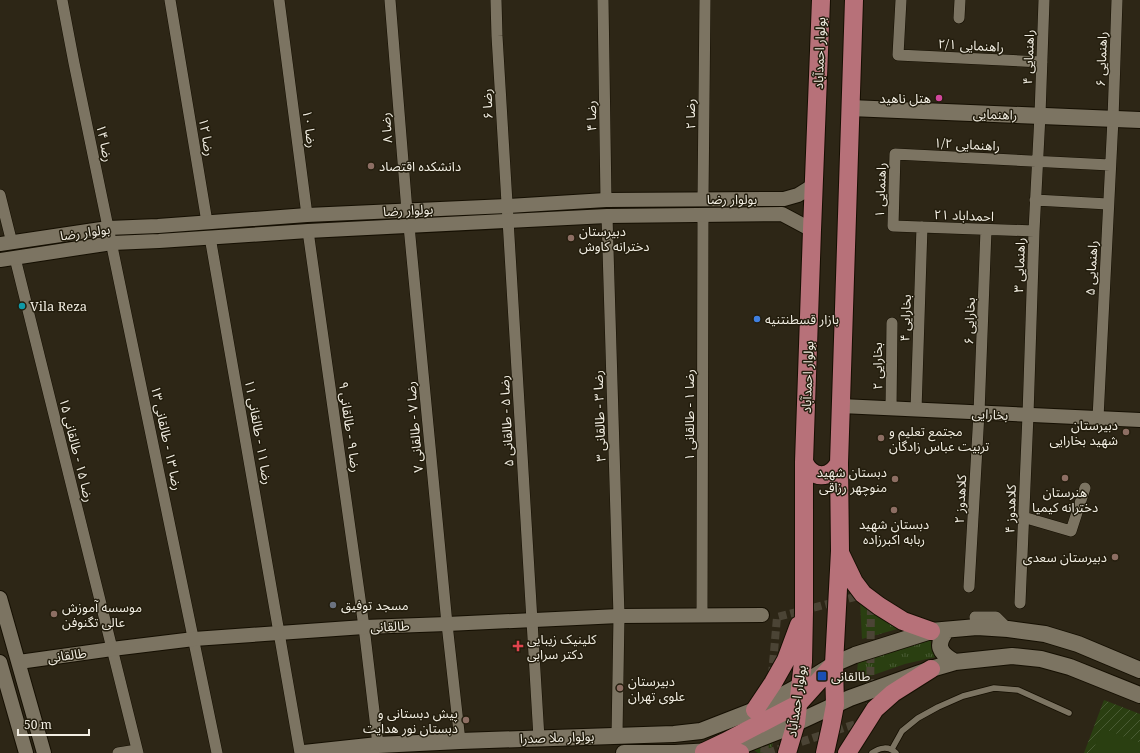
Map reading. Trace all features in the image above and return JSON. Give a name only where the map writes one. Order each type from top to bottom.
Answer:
[{"type":"main road","name":"بولوار احمدآباد","points":[[787,753],[796,723],[803,662],[804,462],[821,0]]},
{"type":"main road","points":[[825,753],[835,705],[834,664],[840,551],[839,463],[854,0]]},
{"type":"main road","name":"راهنمایی","points":[[850,108],[1140,120]]},
{"type":"main road","points":[[804,462],[811,472],[821,476],[832,472],[839,463]]},
{"type":"main road","points":[[840,551],[854,582],[863,594],[878,606],[903,621],[939,631],[941,637],[941,652],[947,658],[955,662]]},
{"type":"main road","points":[[755,710],[786,660],[804,612]]},
{"type":"main road","name":"بولوار ملا صدرا","points":[[304,753],[378,745],[674,734],[701,731],[755,710],[801,685],[834,664],[855,655],[939,631],[976,626],[1045,634],[1078,644],[1140,670]]},
{"type":"main road","points":[[624,753],[735,752],[850,698],[930,668],[955,662],[1012,656],[1041,659],[1070,667],[1140,695]]},
{"type":"main road","points":[[704,752],[798,704],[834,664]]},
{"type":"main road","points":[[847,753],[875,709],[893,694],[930,668]]},
{"type":"main road","points":[[701,731],[708,738],[707,748],[704,752]]},
{"type":"street","name":"رضا ۱۴","points":[[62,0],[112,243]]},
{"type":"street","name":"رضا ۱۲","points":[[170,0],[207,222]]},
{"type":"street","name":"رضا ۱۰","points":[[279,0],[307,215]]},
{"type":"street","name":"رضا ۸","points":[[390,0],[407,211]]},
{"type":"street","name":"رضا ۶","points":[[496,0],[508,221]]},
{"type":"street","name":"رضا ۴","points":[[603,0],[606,200]]},
{"type":"street","name":"رضا ۲","points":[[704,199],[705,0]]},
{"type":"street","name":"راهنمایی ۲/۱","points":[[901,0],[898,55],[1042,62]]},
{"type":"street","points":[[959,18],[960,0]]},
{"type":"street","name":"راهنمایی ۴","points":[[1040,116],[1044,0]]},
{"type":"street","name":"راهنمایی ۶","points":[[1113,119],[1117,0]]},
{"type":"street","name":"راهنمایی ۳","points":[[1028,415],[1035,200],[1040,116]]},
{"type":"street","name":"راهنمایی ۵","points":[[1098,418],[1113,119]]},
{"type":"street","name":"راهنمایی ۱/۲","points":[[895,154],[1110,165]]},
{"type":"street","name":"راهنمایی ۱","points":[[893,226],[895,154]]},
{"type":"street","name":"بولوار رضا","points":[[6,244],[108,228],[307,215],[606,200],[784,199],[798,195],[814,185]]},
{"type":"street","points":[[0,194],[6,244]]},
{"type":"street","points":[[782,214],[786,213],[789,205],[784,199]]},
{"type":"street","points":[[1035,200],[1108,204]]},
{"type":"street","name":"بولوار رضا","points":[[0,260],[112,243],[308,231],[607,216],[782,214],[812,230]]},
{"type":"street","points":[[307,215],[308,231]]},
{"type":"street","name":"رضا ۱ - طالقانی ۱","points":[[702,614],[703,215]]},
{"type":"street","name":"رضا ۳ - طالقانی ۳","points":[[607,216],[619,616],[617,735]]},
{"type":"street","name":"رضا ۵ - طالقانی ۵","points":[[508,221],[538,738]]},
{"type":"street","name":"رضا ۷ - طالقانی ۷","points":[[409,226],[447,624],[460,741]]},
{"type":"street","name":"احمداباد ۲۱","points":[[893,226],[1034,232]]},
{"type":"street","name":"بخارایی ۴","points":[[916,410],[922,227]]},
{"type":"street","name":"بخارایی ۶","points":[[979,413],[986,230]]},
{"type":"street","name":"رضا ۹ - طالقانی ۹","points":[[308,231],[364,626],[378,745]]},
{"type":"street","name":"رضا ۱۱ - طالقانی ۱۱","points":[[210,238],[300,753]]},
{"type":"street","name":"رضا ۱۳ - طالقانی ۱۳","points":[[112,243],[217,753]]},
{"type":"street","name":"رضا ۱۵ - طالقانی ۱۵","points":[[15,258],[138,751]]},
{"type":"street","name":"بخارایی ۲","points":[[891,409],[892,323]]},
{"type":"street","name":"بخارایی","points":[[841,406],[1140,420]]},
{"type":"street","name":"کلاهدوز ۲","points":[[969,588],[979,413]]},
{"type":"street","name":"کلاهدوز ۴","points":[[1020,603],[1028,415]]},
{"type":"street","points":[[1023,517],[1071,531],[1085,488]]},
{"type":"street","points":[[0,598],[44,753]]},
{"type":"street","name":"طالقانی","points":[[19,662],[194,639],[364,626],[447,624],[619,616],[702,614],[762,615]]},
{"type":"street","points":[[0,664],[26,753]]},
{"type":"street","points":[[118,753],[138,751]]},
{"type":"lane","points":[[872,753],[883,748],[894,751],[902,731],[918,718],[938,707],[963,696],[994,688],[1018,690],[1069,713]]},
{"type":"green space","points":[[860,602],[878,617],[901,628],[862,639]]},
{"type":"green space","points":[[931,638],[932,648],[940,656],[905,664],[856,681],[858,662]]},
{"type":"green space","points":[[1104,700],[1140,714],[1140,753],[1084,753]]},
{"type":"green space","points":[[1102,728],[1140,743],[1140,753],[1092,753]]},
{"type":"green space","points":[[773,741],[771,753],[758,753],[752,749]]},
{"type":"tunnel","points":[[772,675],[777,617],[863,595]]},
{"type":"tunnel","points":[[870,711],[871,601]]},
{"type":"tunnel","points":[[767,753],[865,721]]},
{"type":"tunnel","points":[[764,753],[766,736]]},
{"type":"place","name":"هتل ناهید","points":[[939,98]]},
{"type":"place","name":"دانشکده اقتصاد","points":[[371,166]]},
{"type":"place","name":"دبیرستان دخترانه کاوش","points":[[571,238]]},
{"type":"place","name":"Vila Reza","points":[[22,306]]},
{"type":"place","name":"بازار قسطنتنیه","points":[[757,319]]},
{"type":"place","name":"دبیرستان شهید بخارایی","points":[[1126,432]]},
{"type":"place","name":"مجتمع تعلیم و تربیت عباس زادگان","points":[[881,438]]},
{"type":"place","name":"هنرستان دخترانه کیمیا","points":[[1065,478]]},
{"type":"place","name":"دبستان شهید منوچهر رزاقی","points":[[895,479]]},
{"type":"place","name":"دبستان شهید ربابه اکبرزاده","points":[[894,510]]},
{"type":"place","name":"دبیرستان سعدی","points":[[1115,557]]},
{"type":"place","name":"مسجد توفیق","points":[[333,605]]},
{"type":"place","name":"موسسه آموزش عالی تگنوفن","points":[[54,614]]},
{"type":"place","name":"کلینیک زیبایی دکتر سرابی","points":[[518,646]]},
{"type":"place","name":"طالقانی","points":[[822,676]]},
{"type":"place","name":"دبیرستان علوی تهران","points":[[620,688]]},
{"type":"place","name":"پیش دبستانی و دبستان نور هدایت","points":[[466,720]]}]
